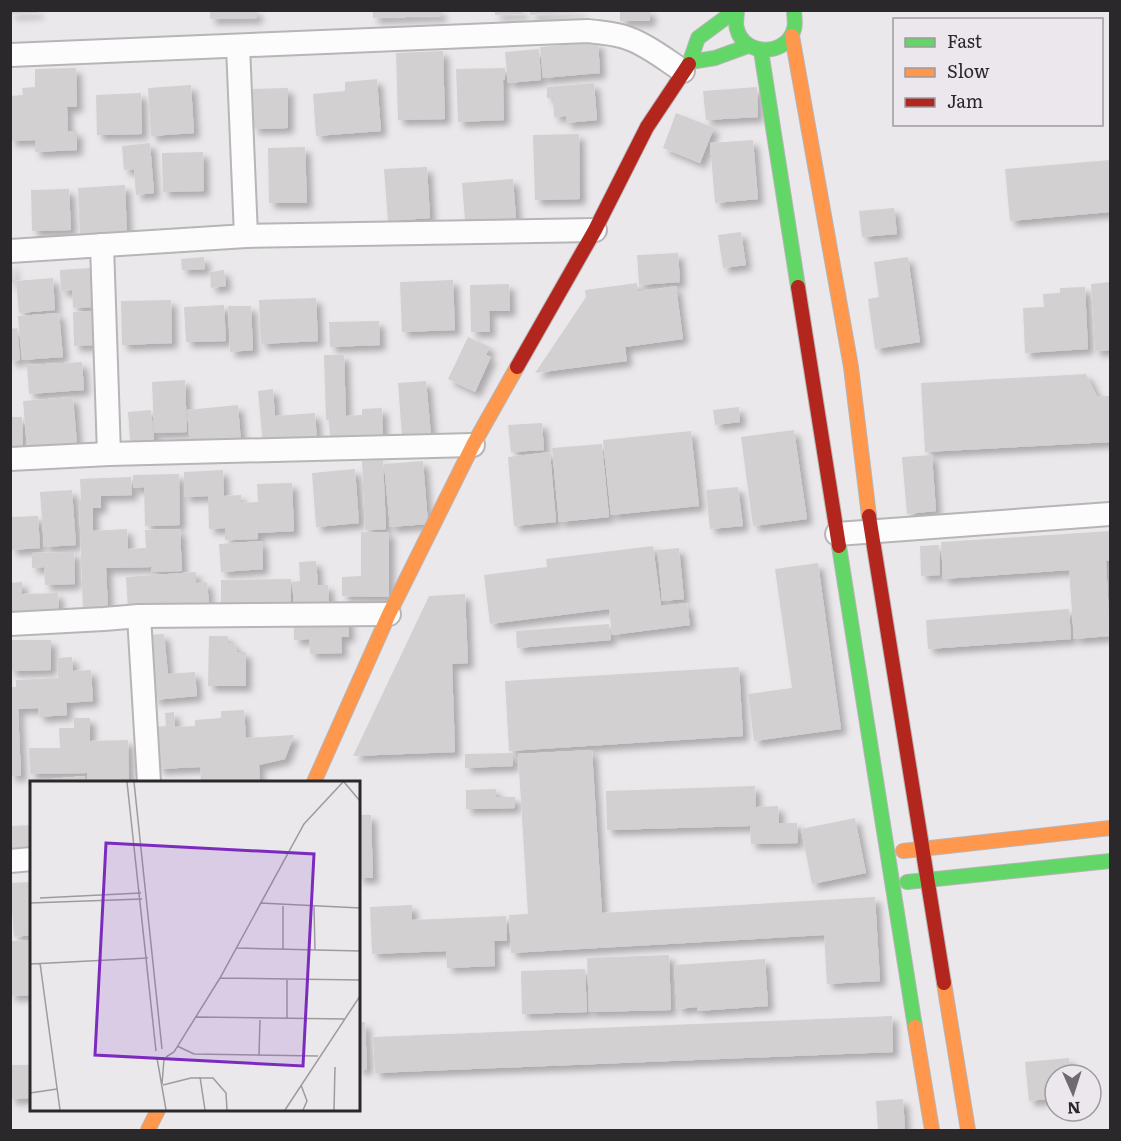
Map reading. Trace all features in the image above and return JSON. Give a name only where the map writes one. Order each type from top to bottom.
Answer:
[{"type":"main road","points":[[736,10],[735,26],[742,40],[754,48],[770,51],[787,43],[792,36],[796,27],[795,10]]},
{"type":"main road","points":[[315,781],[389,614],[473,446],[596,230],[647,127],[687,67],[698,38],[736,10]]},
{"type":"main road","points":[[792,36],[851,367],[871,532],[968,1131]]},
{"type":"main road","points":[[687,67],[754,48]]},
{"type":"main road","points":[[754,48],[837,534],[932,1131]]},
{"type":"main road","points":[[887,853],[1110,828]]},
{"type":"main road","points":[[892,883],[1110,861]]},
{"type":"main road","points":[[148,1131],[158,1111]]},
{"type":"street","points":[[10,55],[588,31],[611,33],[629,38],[687,67]]},
{"type":"street","points":[[238,46],[246,236]]},
{"type":"street","points":[[10,251],[246,236],[596,230]]},
{"type":"street","points":[[102,245],[110,454]]},
{"type":"street","points":[[10,459],[110,454],[473,446]]},
{"type":"street","points":[[837,534],[1110,514]]},
{"type":"street","points":[[10,624],[139,616],[389,614]]},
{"type":"street","points":[[139,616],[149,781]]},
{"type":"street","points":[[10,861],[30,859]]},
{"type":"building","points":[[10,10],[38,10],[38,13],[10,14]]},
{"type":"building","points":[[210,10],[257,10],[257,18],[210,19]]},
{"type":"building","points":[[373,10],[441,10],[441,16],[373,18]]},
{"type":"building","points":[[495,10],[523,10],[523,14],[495,15]]},
{"type":"building","points":[[530,10],[581,10],[581,12],[530,15]]},
{"type":"building","points":[[620,10],[650,10],[650,21],[620,21]]},
{"type":"building","points":[[598,42],[600,73],[543,78],[540,47]]},
{"type":"building","points":[[539,49],[541,80],[508,83],[505,52]]},
{"type":"building","points":[[443,51],[445,119],[398,120],[396,53]]},
{"type":"building","points":[[76,68],[77,107],[67,107],[68,131],[77,131],[77,150],[35,152],[35,140],[10,141],[10,96],[23,95],[22,88],[35,87],[35,69]]},
{"type":"building","points":[[505,68],[504,120],[458,122],[456,69]]},
{"type":"building","points":[[377,79],[381,131],[316,136],[313,94],[345,91],[345,82]]},
{"type":"building","points":[[594,83],[597,120],[566,123],[566,116],[554,117],[553,98],[547,98],[547,87]]},
{"type":"building","points":[[191,85],[194,133],[151,136],[148,88]]},
{"type":"building","points":[[757,87],[758,117],[706,120],[703,91]]},
{"type":"building","points":[[288,88],[288,128],[253,129],[253,89]]},
{"type":"building","points":[[141,93],[142,134],[97,135],[96,95]]},
{"type":"building","points":[[676,113],[714,128],[700,163],[663,148]]},
{"type":"building","points":[[579,134],[580,199],[535,200],[533,135]]},
{"type":"building","points":[[753,140],[758,199],[715,203],[710,143]]},
{"type":"building","points":[[150,143],[154,193],[136,195],[134,169],[124,170],[122,146]]},
{"type":"building","points":[[305,147],[307,203],[269,203],[268,148]]},
{"type":"building","points":[[203,152],[204,191],[163,192],[162,153]]},
{"type":"building","points":[[1110,160],[1110,212],[1010,221],[1005,169]]},
{"type":"building","points":[[427,167],[430,218],[388,221],[384,169]]},
{"type":"building","points":[[513,179],[516,218],[465,221],[462,183]]},
{"type":"building","points":[[125,185],[127,235],[80,237],[78,188]]},
{"type":"building","points":[[69,189],[71,230],[32,231],[31,190]]},
{"type":"building","points":[[894,208],[897,234],[862,237],[859,211]]},
{"type":"building","points":[[741,232],[746,265],[723,268],[718,235]]},
{"type":"building","points":[[678,253],[680,282],[639,285],[637,255]]},
{"type":"building","points":[[204,257],[205,269],[182,270],[181,259]]},
{"type":"building","points":[[908,257],[920,342],[875,349],[868,299],[879,297],[874,262]]},
{"type":"building","points":[[10,264],[12,264],[14,283],[10,283]]},
{"type":"building","points":[[90,268],[92,307],[73,308],[72,290],[61,291],[60,270]]},
{"type":"building","points":[[224,270],[226,286],[211,288],[210,272]]},
{"type":"building","points":[[53,278],[55,310],[19,313],[16,281]]},
{"type":"building","points":[[453,280],[455,330],[402,332],[400,282]]},
{"type":"building","points":[[1110,282],[1110,350],[1095,351],[1091,284]]},
{"type":"building","points":[[637,283],[638,292],[676,286],[683,339],[625,347],[627,361],[535,373],[586,297],[585,290]]},
{"type":"building","points":[[509,284],[510,311],[489,311],[490,332],[471,332],[470,285]]},
{"type":"building","points":[[1085,287],[1088,349],[1025,353],[1023,308],[1044,307],[1043,294],[1060,293],[1060,288]]},
{"type":"building","points":[[316,298],[318,341],[261,344],[259,300]]},
{"type":"building","points":[[171,300],[172,343],[122,345],[121,301]]},
{"type":"building","points":[[224,305],[226,341],[186,342],[184,307]]},
{"type":"building","points":[[228,306],[251,306],[253,350],[230,352]]},
{"type":"building","points":[[92,311],[94,345],[74,346],[73,312]]},
{"type":"building","points":[[59,313],[63,357],[22,360],[18,316]]},
{"type":"building","points":[[379,321],[380,345],[330,347],[329,322]]},
{"type":"building","points":[[17,328],[20,360],[10,361],[10,329]]},
{"type":"building","points":[[468,337],[490,347],[486,355],[491,357],[475,392],[448,379]]},
{"type":"building","points":[[324,355],[344,355],[346,416],[362,415],[362,409],[382,408],[383,438],[330,439],[329,420],[326,420]]},
{"type":"building","points":[[82,362],[84,390],[29,394],[27,365]]},
{"type":"building","points":[[1086,374],[1097,396],[1110,396],[1110,442],[925,452],[921,383]]},
{"type":"building","points":[[185,380],[187,432],[154,433],[152,382]]},
{"type":"building","points":[[426,381],[431,435],[402,437],[398,383]]},
{"type":"building","points":[[273,389],[275,416],[315,413],[317,440],[263,445],[258,391]]},
{"type":"building","points":[[73,397],[77,444],[27,448],[23,401]]},
{"type":"building","points":[[238,405],[241,443],[190,448],[187,410]]},
{"type":"building","points":[[739,407],[740,422],[715,425],[713,410]]},
{"type":"building","points":[[151,410],[155,450],[131,452],[128,412]]},
{"type":"building","points":[[10,417],[22,417],[23,454],[10,455]]},
{"type":"building","points":[[542,423],[544,450],[511,452],[508,425]]},
{"type":"building","points":[[794,430],[807,519],[753,526],[741,437]]},
{"type":"building","points":[[691,431],[699,506],[611,515],[603,440]]},
{"type":"building","points":[[602,444],[609,517],[559,522],[552,448]]},
{"type":"building","points":[[550,452],[556,522],[514,526],[508,457]]},
{"type":"building","points":[[932,455],[936,511],[907,514],[902,457]]},
{"type":"building","points":[[383,460],[386,529],[365,530],[362,461]]},
{"type":"building","points":[[423,461],[428,524],[390,527],[384,464]]},
{"type":"building","points":[[355,469],[359,523],[316,527],[312,473]]},
{"type":"building","points":[[223,470],[224,496],[241,495],[241,503],[258,502],[257,484],[292,483],[294,531],[258,533],[258,539],[225,540],[225,528],[209,529],[208,496],[184,497],[184,472]]},
{"type":"building","points":[[179,474],[180,525],[145,526],[144,487],[133,488],[133,475]]},
{"type":"building","points":[[131,477],[132,495],[101,496],[101,508],[93,508],[93,531],[127,529],[128,549],[146,548],[145,530],[180,529],[182,571],[152,572],[151,567],[106,568],[108,609],[83,610],[80,479]]},
{"type":"building","points":[[738,487],[743,526],[710,529],[706,490]]},
{"type":"building","points":[[72,490],[76,545],[44,547],[40,492]]},
{"type":"building","points":[[38,516],[40,548],[11,550],[10,517]]},
{"type":"building","points":[[1110,531],[1110,561],[1106,561],[1110,636],[1074,639],[1069,570],[943,579],[941,542]]},
{"type":"building","points":[[361,532],[389,532],[389,597],[342,596],[342,577],[361,576]]},
{"type":"building","points":[[262,541],[263,569],[221,572],[219,544]]},
{"type":"building","points":[[939,545],[940,575],[921,576],[920,546]]},
{"type":"building","points":[[653,546],[661,606],[687,603],[690,625],[612,635],[609,609],[490,624],[484,575],[547,567],[546,559]]},
{"type":"building","points":[[679,548],[684,599],[662,601],[658,550]]},
{"type":"building","points":[[74,552],[75,584],[45,585],[44,567],[32,568],[32,553]]},
{"type":"building","points":[[316,561],[318,585],[328,585],[329,603],[294,606],[292,582],[300,581],[299,562]]},
{"type":"building","points":[[818,563],[841,729],[754,741],[748,694],[792,688],[775,569]]},
{"type":"building","points":[[196,572],[196,583],[207,582],[209,603],[128,610],[126,577]]},
{"type":"building","points":[[291,579],[291,605],[221,607],[221,580]]},
{"type":"building","points":[[22,582],[22,594],[58,593],[59,613],[10,615],[10,583]]},
{"type":"building","points":[[465,594],[468,663],[452,664],[455,752],[353,756],[429,596]]},
{"type":"building","points":[[1069,609],[1071,639],[928,649],[926,620]]},
{"type":"building","points":[[348,616],[349,637],[341,637],[342,653],[310,654],[309,639],[294,640],[294,619]]},
{"type":"building","points":[[609,624],[611,640],[517,648],[516,631]]},
{"type":"building","points":[[164,634],[168,674],[195,672],[197,696],[154,700],[148,635]]},
{"type":"building","points":[[209,636],[228,636],[228,643],[234,643],[237,652],[246,652],[246,686],[208,686]]},
{"type":"building","points":[[10,640],[51,640],[51,670],[10,671]]},
{"type":"building","points":[[72,657],[73,671],[91,670],[93,701],[66,703],[67,715],[39,717],[38,708],[18,709],[21,776],[10,776],[10,687],[16,687],[16,680],[58,678],[57,658]]},
{"type":"building","points":[[739,667],[743,736],[509,751],[505,681]]},
{"type":"building","points":[[244,710],[246,738],[294,735],[285,759],[259,765],[260,781],[201,781],[200,767],[158,769],[155,727],[166,726],[165,713],[174,712],[175,727],[195,726],[195,720],[221,718],[221,711]]},
{"type":"building","points":[[74,718],[90,718],[90,741],[128,740],[129,781],[87,781],[87,773],[30,774],[29,748],[60,748],[59,728],[74,728]]},
{"type":"building","points":[[592,750],[602,913],[875,897],[880,981],[827,984],[824,935],[511,953],[509,915],[528,914],[518,754]]},
{"type":"building","points":[[513,753],[513,766],[465,768],[465,754]]},
{"type":"building","points":[[85,776],[85,781],[30,781],[30,797],[28,781]]},
{"type":"building","points":[[755,786],[756,807],[778,806],[779,823],[797,823],[798,843],[751,844],[750,826],[607,830],[606,791]]},
{"type":"building","points":[[496,789],[496,797],[515,797],[515,808],[466,809],[466,790]]},
{"type":"building","points":[[360,815],[371,815],[373,878],[360,878]]},
{"type":"building","points":[[855,818],[866,873],[812,884],[801,829]]},
{"type":"building","points":[[30,825],[30,849],[10,850],[10,826]]},
{"type":"building","points":[[30,882],[30,935],[14,937],[10,883]]},
{"type":"building","points":[[412,905],[412,920],[506,916],[507,941],[494,941],[495,966],[447,968],[446,951],[372,954],[370,907]]},
{"type":"building","points":[[30,940],[30,995],[10,996],[10,941]]},
{"type":"building","points":[[669,955],[671,1010],[589,1012],[587,958]]},
{"type":"building","points":[[765,959],[768,1006],[697,1011],[697,1007],[677,1009],[674,965]]},
{"type":"building","points":[[585,969],[587,1012],[522,1014],[521,971]]},
{"type":"building","points":[[892,1016],[893,1052],[375,1073],[373,1037]]},
{"type":"building","points":[[365,1022],[367,1069],[360,1070],[360,1023]]},
{"type":"building","points":[[1069,1058],[1070,1063],[1043,1063],[1043,1099],[1029,1101],[1025,1062]]},
{"type":"building","points":[[10,1065],[30,1065],[30,1098],[10,1099]]},
{"type":"building","points":[[903,1099],[905,1130],[878,1130],[876,1101]]},
{"type":"traffic: fast","points":[[689,64],[698,38],[736,10]]},
{"type":"traffic: fast","points":[[737,10],[736,27],[741,38],[748,45],[766,50],[775,48],[790,38],[795,27],[794,10]]},
{"type":"traffic: fast","points":[[690,62],[715,58],[748,46]]},
{"type":"traffic: fast","points":[[761,51],[798,287]]},
{"type":"traffic: fast","points":[[839,546],[915,1027]]},
{"type":"traffic: fast","points":[[907,882],[1110,861]]},
{"type":"traffic: slow","points":[[792,36],[851,367],[869,516]]},
{"type":"traffic: slow","points":[[314,781],[389,614],[473,445],[517,367]]},
{"type":"traffic: slow","points":[[903,851],[1110,828]]},
{"type":"traffic: slow","points":[[944,983],[968,1130]]},
{"type":"traffic: slow","points":[[915,1027],[932,1130]]},
{"type":"traffic: slow","points":[[148,1130],[158,1111]]},
{"type":"traffic: jam","points":[[517,367],[595,230],[647,127],[689,64]]},
{"type":"traffic: jam","points":[[798,287],[839,546]]},
{"type":"traffic: jam","points":[[869,516],[944,983]]}]
